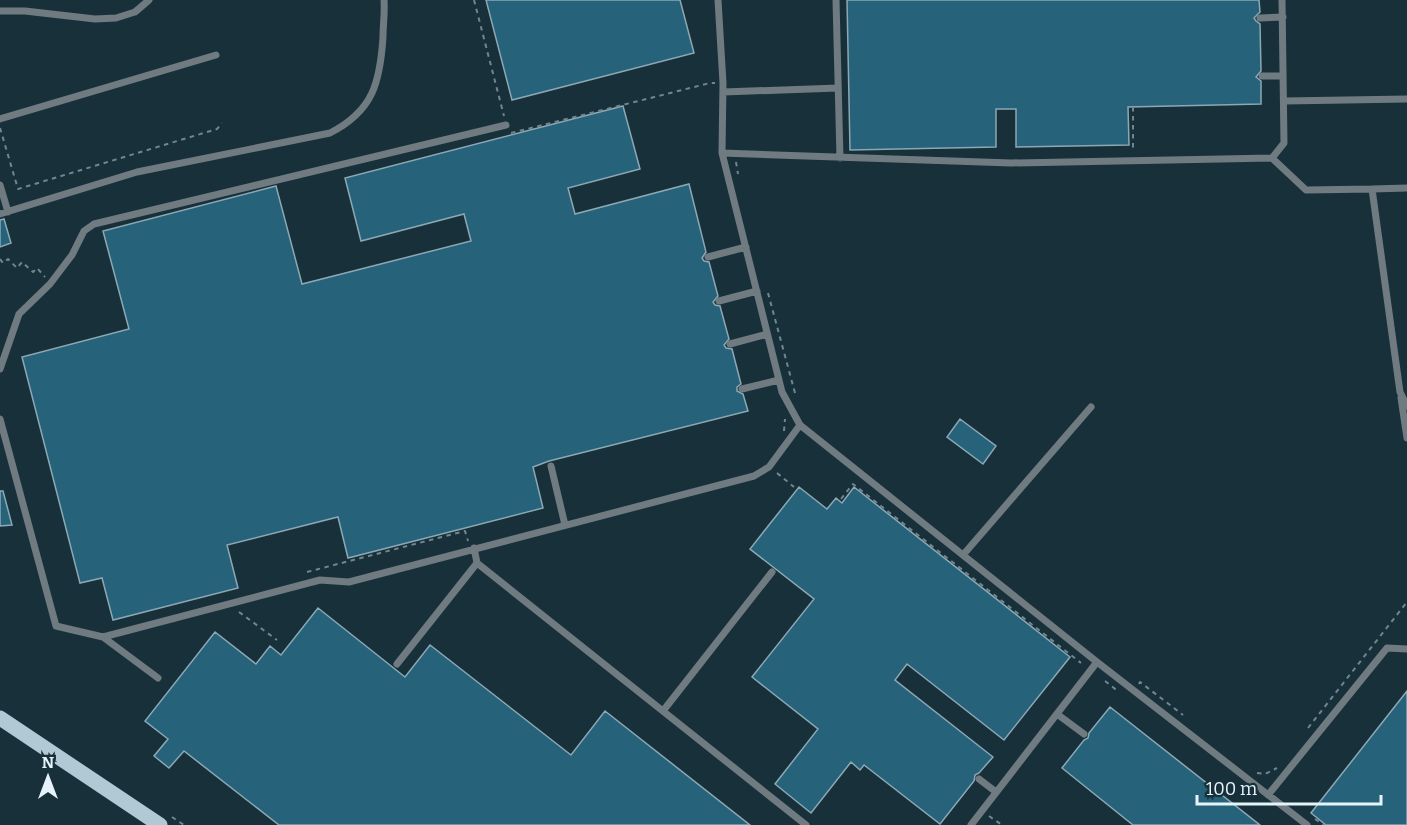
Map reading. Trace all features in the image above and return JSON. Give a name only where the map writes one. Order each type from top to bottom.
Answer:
[{"type":"main road","points":[[0,718],[160,825]]},
{"type":"lane","points":[[0,11],[25,10],[95,19],[117,18],[135,12],[149,0]]},
{"type":"lane","points":[[0,214],[137,172],[330,133],[347,124],[363,109],[372,96],[379,76],[384,0]]},
{"type":"lane","points":[[718,0],[723,83],[722,153],[782,392],[800,425],[1097,663],[1307,825]]},
{"type":"lane","points":[[836,0],[840,158]]},
{"type":"lane","points":[[1272,158],[1284,143],[1282,0]]},
{"type":"lane","points":[[1260,18],[1283,17]]},
{"type":"lane","points":[[0,119],[216,55]]},
{"type":"lane","points":[[1262,76],[1283,76]]},
{"type":"lane","points":[[723,92],[838,88]]},
{"type":"lane","points":[[1284,101],[1407,99]]},
{"type":"lane","points":[[0,369],[19,314],[50,284],[72,255],[84,231],[94,224],[507,125]]},
{"type":"lane","points":[[722,153],[1011,163],[1272,158],[1306,190],[1407,188]]},
{"type":"lane","points":[[0,184],[8,212]]},
{"type":"lane","points":[[1372,189],[1404,430],[1407,438]]},
{"type":"lane","points":[[708,257],[746,247]]},
{"type":"lane","points":[[719,301],[757,291]]},
{"type":"lane","points":[[730,344],[767,334]]},
{"type":"lane","points":[[742,389],[779,380]]},
{"type":"lane","points":[[1400,392],[1407,406]]},
{"type":"lane","points":[[963,555],[1091,407]]},
{"type":"lane","points":[[0,419],[56,626],[103,637],[158,678]]},
{"type":"lane","points":[[103,637],[320,580],[349,582],[754,476],[769,467],[800,425]]},
{"type":"lane","points":[[551,466],[565,525]]},
{"type":"lane","points":[[474,548],[477,562],[806,825]]},
{"type":"lane","points":[[398,664],[477,562]]},
{"type":"lane","points":[[663,711],[772,572]]},
{"type":"lane","points":[[1268,795],[1387,648],[1407,650]]},
{"type":"lane","points":[[970,825],[1097,663]]},
{"type":"lane","points":[[1057,714],[1084,734]]},
{"type":"lane","points":[[978,779],[996,792]]},
{"type":"path","points":[[474,0],[509,134],[710,82],[723,83]]},
{"type":"path","points":[[1132,107],[1134,161]]},
{"type":"path","points":[[0,128],[18,189],[218,129],[222,123]]},
{"type":"path","points":[[735,154],[740,182]]},
{"type":"path","points":[[0,259],[3,263],[8,258],[17,268],[22,262],[33,272],[37,268]]},
{"type":"path","points":[[769,467],[794,486]]},
{"type":"path","points":[[841,500],[853,484],[1122,694]]},
{"type":"path","points":[[326,567],[465,531]]},
{"type":"path","points":[[1302,736],[1407,602]]},
{"type":"path","points":[[1257,773],[1270,772],[1281,763]]},
{"type":"path","points":[[982,811],[1002,825]]},
{"type":"building","points":[[486,0],[680,0],[694,53],[512,100]]},
{"type":"building","points":[[847,0],[1259,0],[1260,12],[1254,18],[1260,24],[1261,71],[1256,77],[1261,81],[1261,104],[1128,107],[1129,145],[1016,147],[1016,109],[996,109],[996,147],[850,150]]},
{"type":"building","points":[[623,106],[640,169],[568,188],[575,214],[689,184],[706,252],[702,258],[709,262],[718,296],[713,302],[720,306],[729,339],[724,345],[732,349],[741,384],[737,387],[737,391],[743,394],[748,411],[533,467],[543,508],[348,558],[338,517],[227,545],[238,588],[113,620],[102,578],[80,583],[22,357],[129,329],[103,231],[276,186],[302,284],[471,241],[464,214],[361,241],[345,178]]},
{"type":"building","points":[[4,219],[11,243],[0,247],[0,220]]},
{"type":"building","points":[[960,419],[996,446],[983,464],[947,437]]},
{"type":"building","points":[[799,487],[827,509],[836,498],[842,503],[854,487],[1070,657],[1004,740],[907,664],[895,680],[993,757],[975,775],[974,781],[940,824],[864,765],[860,770],[851,762],[811,813],[775,784],[818,729],[752,677],[814,599],[750,549]]},
{"type":"building","points":[[0,491],[3,491],[12,525],[0,526]]},
{"type":"building","points":[[318,608],[405,677],[430,645],[571,755],[605,711],[750,825],[279,825],[184,751],[169,768],[154,756],[168,739],[145,721],[215,632],[256,664],[270,646],[281,655]]},
{"type":"building","points":[[1407,691],[1407,825],[1326,825],[1311,813]]},
{"type":"building","points":[[1110,707],[1260,825],[1133,825],[1062,768],[1088,738],[1089,733]]}]
